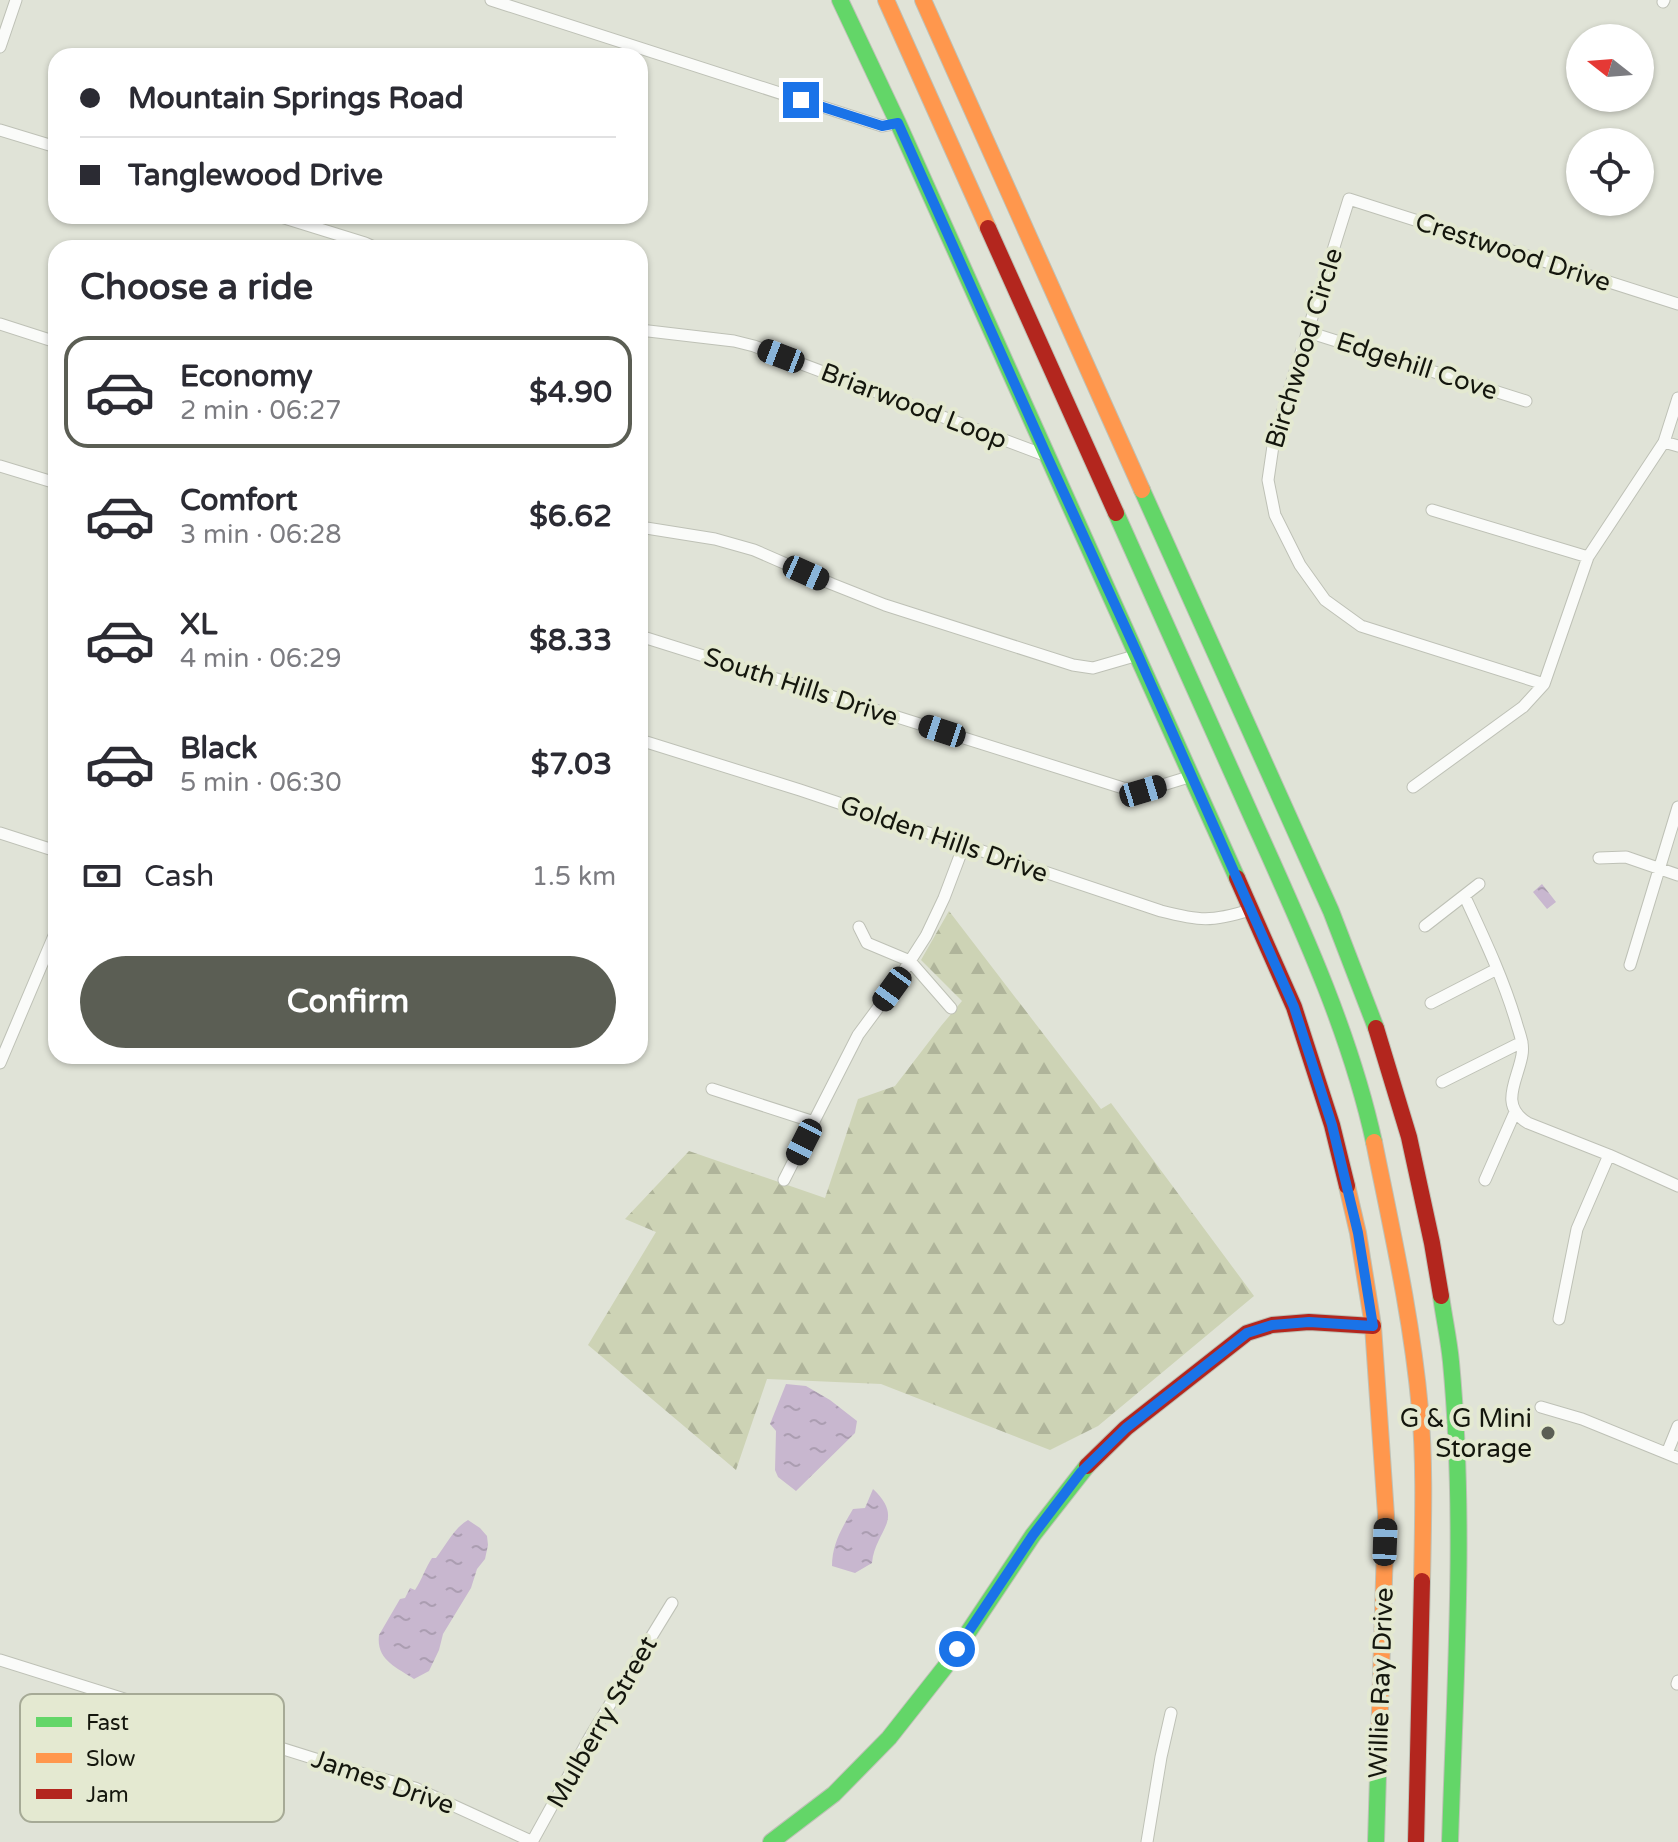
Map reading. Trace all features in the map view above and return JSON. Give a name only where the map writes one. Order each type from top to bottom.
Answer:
[{"type":"main road","name":"Willie Ray Drive","points":[[840,0],[1138,655],[1294,1007],[1332,1125],[1358,1233],[1373,1326],[1386,1515],[1376,1842]]},
{"type":"main road","points":[[886,0],[1293,908],[1340,1026],[1368,1116],[1403,1281],[1420,1410],[1423,1528],[1416,1842]]},
{"type":"main road","points":[[923,0],[1331,911],[1381,1040],[1409,1137],[1432,1243],[1451,1359],[1457,1448],[1460,1536],[1450,1842]]},
{"type":"main road","points":[[771,1842],[834,1794],[889,1738],[945,1667],[1043,1522],[1081,1472],[1126,1428],[1247,1333],[1272,1325],[1309,1322],[1373,1326]]},
{"type":"street","points":[[0,47],[16,0]]},
{"type":"street","points":[[491,0],[640,48]]},
{"type":"street","points":[[648,51],[882,126],[898,123]]},
{"type":"street","points":[[0,130],[48,145]]},
{"type":"street","name":"Crestwood Drive","points":[[1349,199],[1678,304]]},
{"type":"street","name":"Birchwood Circle","points":[[1349,199],[1274,439],[1268,480],[1275,515],[1300,565],[1325,600],[1361,626],[1544,684]]},
{"type":"street","points":[[304,224],[355,240]]},
{"type":"street","points":[[0,324],[48,339]]},
{"type":"street","name":"Briarwood Loop","points":[[648,331],[754,346],[1047,456]]},
{"type":"street","name":"Edgehill Cove","points":[[1308,332],[1526,401]]},
{"type":"street","points":[[1413,787],[1523,707],[1544,684],[1588,557],[1664,442],[1678,398]]},
{"type":"street","points":[[1664,442],[1678,446]]},
{"type":"street","points":[[0,466],[48,481]]},
{"type":"street","points":[[1432,510],[1588,557]]},
{"type":"street","points":[[648,528],[715,539],[754,550],[885,605],[1073,665],[1093,668],[1138,655]]},
{"type":"street","name":"South Hills Drive","points":[[648,639],[1123,788],[1143,791],[1192,776]]},
{"type":"street","name":"Golden Hills Drive","points":[[648,742],[800,790],[1129,902],[1196,920],[1222,918],[1250,910]]},
{"type":"street","points":[[1630,965],[1678,807]]},
{"type":"street","points":[[0,833],[48,848]]},
{"type":"street","points":[[784,1180],[858,1035],[926,936],[964,845]]},
{"type":"street","points":[[1599,858],[1626,857],[1678,875]]},
{"type":"street","points":[[1425,926],[1479,884]]},
{"type":"street","points":[[1465,897],[1507,993],[1522,1042],[1522,1058],[1512,1095],[1515,1112],[1528,1123],[1678,1186]]},
{"type":"street","points":[[859,927],[867,943],[910,961],[951,1008]]},
{"type":"street","points":[[0,1063],[48,950]]},
{"type":"street","points":[[1431,1003],[1497,969]]},
{"type":"street","points":[[1442,1082],[1522,1042]]},
{"type":"street","points":[[712,1089],[814,1122]]},
{"type":"street","points":[[1485,1180],[1515,1112]]},
{"type":"street","points":[[1559,1319],[1577,1229],[1609,1155]]},
{"type":"street","points":[[1541,1407],[1582,1419],[1673,1455],[1678,1426]]},
{"type":"street","name":"Mulberry Street","points":[[532,1842],[590,1737],[672,1603]]},
{"type":"street","name":"James Drive","points":[[0,1660],[109,1694]]},
{"type":"street","points":[[1147,1842],[1171,1713]]},
{"type":"street","name":"James Drive","points":[[284,1749],[415,1788],[532,1842]]},
{"type":"green space","points":[[949,911],[1101,1109],[1111,1103],[1254,1296],[1098,1426],[1050,1450],[881,1384],[767,1379],[736,1470],[588,1345],[656,1232],[625,1219],[689,1151],[825,1198],[858,1099],[895,1086],[962,1001],[921,960]]},
{"type":"water","points":[[1542,884],[1556,902],[1547,909],[1533,892]]},
{"type":"water","points":[[786,1384],[806,1386],[857,1421],[855,1433],[796,1491],[778,1477],[775,1470],[776,1431],[770,1424]]},
{"type":"water","points":[[873,1489],[883,1500],[888,1517],[872,1563],[855,1573],[832,1566],[836,1543],[845,1523],[853,1509],[865,1508]]},
{"type":"water","points":[[468,1520],[487,1536],[485,1559],[443,1634],[429,1671],[414,1679],[384,1657],[379,1635],[400,1599],[405,1598],[410,1588],[415,1590],[432,1558],[436,1558],[454,1532]]},
{"type":"traffic: fast","points":[[840,0],[1237,878]]},
{"type":"traffic: fast","points":[[1142,490],[1331,911],[1376,1028]]},
{"type":"traffic: fast","points":[[1116,513],[1307,940],[1352,1060],[1374,1142]]},
{"type":"traffic: fast","points":[[1441,1296],[1451,1362],[1459,1542],[1450,1842]]},
{"type":"traffic: fast","points":[[771,1842],[834,1794],[889,1738],[945,1667],[1033,1535],[1087,1466]]},
{"type":"traffic: fast","points":[[1376,1842],[1379,1742]]},
{"type":"traffic: slow","points":[[886,0],[988,228]]},
{"type":"traffic: slow","points":[[923,0],[1142,490]]},
{"type":"traffic: slow","points":[[1374,1142],[1401,1275],[1420,1409],[1423,1451],[1422,1581]]},
{"type":"traffic: slow","points":[[1347,1186],[1373,1326],[1386,1515],[1379,1742]]},
{"type":"traffic: jam","points":[[988,228],[1116,513]]},
{"type":"traffic: jam","points":[[1237,878],[1294,1007],[1332,1125],[1347,1186]]},
{"type":"traffic: jam","points":[[1376,1028],[1409,1137],[1441,1296]]},
{"type":"traffic: jam","points":[[1087,1466],[1126,1428],[1247,1333],[1272,1325],[1309,1322],[1373,1326]]},
{"type":"traffic: jam","points":[[1416,1842],[1422,1581]]},
{"type":"place","name":"G & G Mini Storage","points":[[1548,1433]]},
{"type":"route","points":[[801,100],[882,126],[898,123],[1294,1007],[1332,1125],[1358,1233],[1373,1326],[1309,1322],[1272,1325],[1247,1333],[1126,1428],[1081,1472],[1033,1535],[957,1649]]}]
